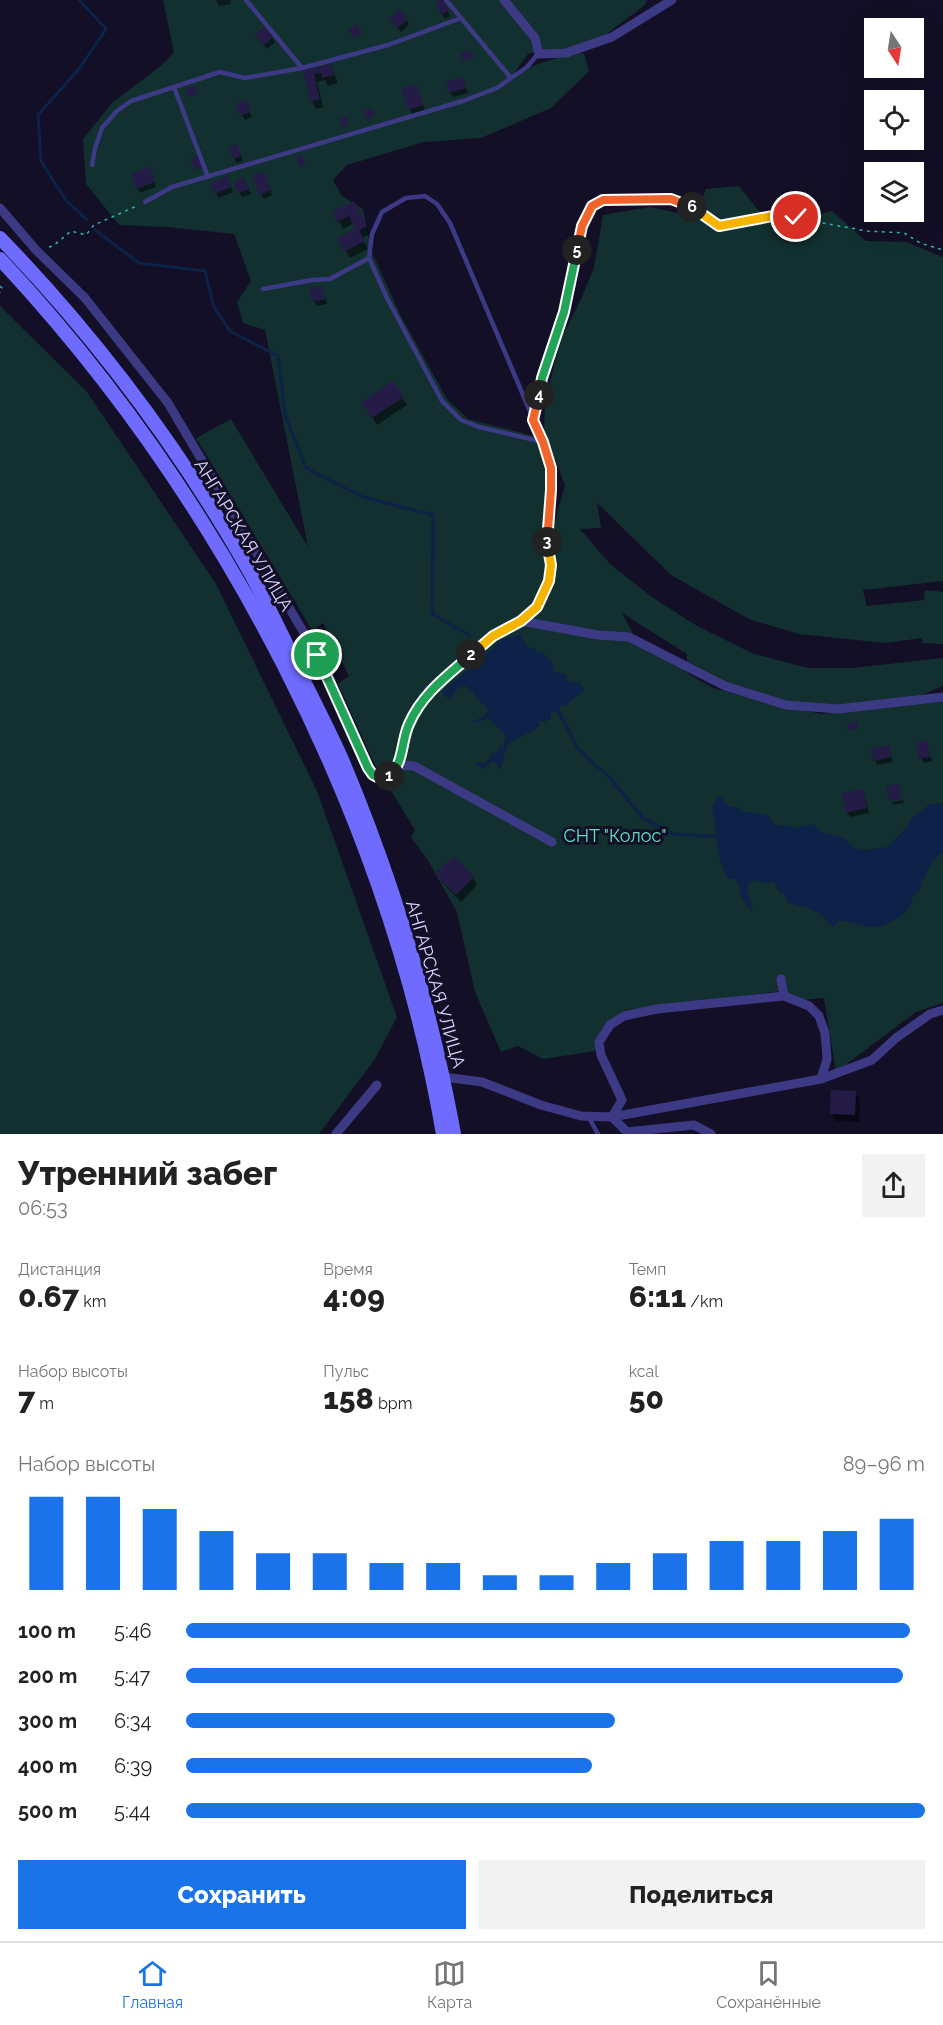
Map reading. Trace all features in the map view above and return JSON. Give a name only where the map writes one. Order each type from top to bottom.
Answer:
[{"type":"main road","name":"АНГАРСКАЯ УЛИЦА","points":[[0,237],[80,328],[133,395],[189,473],[243,560],[277,626],[342,760],[367,825],[416,970],[444,1077],[454,1134]]},
{"type":"main road","name":"АНГАРСКАЯ УЛИЦА","points":[[0,259],[107,383],[133,419],[242,587],[285,670],[330,761],[384,899],[434,1082],[442,1134]]},
{"type":"street","points":[[504,0],[535,38],[539,54],[566,53],[612,37],[672,0]]},
{"type":"street","points":[[0,208],[36,249],[85,298],[168,403],[317,655],[373,775],[381,779],[392,775],[398,765],[408,724],[429,690],[493,636],[521,621],[598,635],[629,636],[725,686],[786,705],[838,709],[943,697]]},
{"type":"street","points":[[398,765],[414,766],[552,842]]},
{"type":"street","points":[[781,980],[784,996]]},
{"type":"street","points":[[612,1117],[622,1100],[601,1056],[599,1042],[610,1025],[624,1017],[657,1009],[784,996],[809,1006],[819,1016],[825,1034],[827,1059],[821,1079]]},
{"type":"street","points":[[444,1077],[482,1082],[541,1105],[581,1116],[612,1117],[821,1079],[872,1060],[896,1038],[930,1014],[943,1010]]},
{"type":"street","points":[[336,1134],[377,1085]]},
{"type":"street","points":[[612,1117],[627,1132],[694,1125],[711,1134]]},
{"type":"lane","points":[[446,0],[511,78]]},
{"type":"lane","points":[[249,1],[302,68]]},
{"type":"lane","points":[[92,165],[102,128],[117,111],[131,101],[220,72],[245,78],[302,68],[388,45],[461,18]]},
{"type":"lane","points":[[145,202],[172,187],[463,101],[497,88],[527,67],[539,54]]},
{"type":"lane","points":[[174,87],[208,177]]},
{"type":"lane","points":[[521,621],[537,607],[549,581],[551,565],[547,542],[551,468],[543,442],[450,223],[437,204],[425,196],[406,198],[381,212],[372,234],[369,258],[387,298],[442,401],[461,420],[478,428],[543,442]]},
{"type":"lane","points":[[263,289],[312,279],[330,279],[369,258]]},
{"type":"lane","points":[[588,1116],[598,1134]]},
{"type":"path","points":[[533,420],[542,378],[564,312],[582,226],[592,206],[603,200],[671,199],[691,206],[719,226],[778,215],[796,217],[867,231],[904,234],[920,243],[943,250]]},
{"type":"path","points":[[36,249],[54,246],[71,231],[86,235],[94,225],[145,202]]},
{"type":"path","points":[[0,285],[2,288],[0,293]]},
{"type":"green space","name":"СНТ \"Колос\"","points":[[163,0],[647,0],[645,5],[600,39],[564,50],[541,50],[528,54],[515,72],[562,56],[584,53],[589,71],[551,108],[481,138],[424,142],[347,165],[333,180],[342,196],[363,209],[371,250],[401,316],[447,399],[468,419],[534,436],[547,465],[545,522],[554,537],[553,527],[565,485],[544,431],[545,400],[562,337],[594,267],[603,215],[651,207],[694,217],[706,189],[739,186],[758,210],[780,224],[832,211],[866,241],[906,242],[943,257],[943,581],[863,590],[867,606],[924,600],[925,590],[943,592],[943,644],[922,643],[922,638],[885,643],[799,634],[749,619],[671,575],[597,503],[601,528],[580,529],[610,564],[652,597],[697,626],[754,654],[808,668],[852,668],[943,658],[943,686],[912,699],[943,699],[943,1003],[916,1012],[836,1072],[824,998],[803,1000],[780,991],[626,1010],[601,1029],[596,1051],[543,1059],[518,1046],[501,1052],[475,992],[457,912],[427,859],[411,837],[415,830],[373,761],[338,684],[349,676],[323,623],[312,630],[196,438],[231,419],[308,547],[265,330],[243,323],[237,302],[251,281],[234,234],[119,225],[86,184],[83,139],[112,103],[162,65],[174,52]],"holes":[[[622,613],[687,654],[687,661],[724,683],[786,702],[844,711],[821,714],[713,688],[690,675],[669,658],[638,643]]]},
{"type":"green space","points":[[0,306],[87,392],[216,584],[317,791],[397,1017],[375,1059],[319,1134],[0,1134]]},
{"type":"water","points":[[521,634],[523,641],[527,644],[527,649],[533,647],[537,652],[547,656],[547,660],[551,660],[554,672],[567,675],[565,679],[573,683],[579,682],[584,690],[567,705],[560,706],[560,712],[551,712],[551,719],[544,722],[538,721],[540,726],[509,744],[498,771],[498,764],[493,761],[483,769],[476,765],[477,762],[484,764],[489,760],[491,753],[497,753],[499,746],[503,747],[506,737],[489,719],[477,723],[472,722],[486,715],[488,708],[466,686],[459,687],[449,700],[442,692],[477,662],[485,652],[493,649],[501,639]]},
{"type":"water","points":[[717,797],[721,797],[729,807],[736,807],[744,812],[767,814],[775,826],[785,825],[796,828],[812,824],[824,833],[844,838],[854,848],[865,850],[888,847],[908,826],[912,818],[930,804],[943,803],[943,853],[934,860],[919,891],[914,894],[909,908],[901,917],[882,926],[871,927],[839,920],[833,927],[818,913],[787,902],[785,894],[779,892],[774,881],[768,884],[752,880],[747,887],[753,913],[740,894],[739,885],[735,879],[727,878],[718,854],[712,808]]},
{"type":"building","points":[[441,0],[449,11],[441,15],[435,3]]},
{"type":"building","points":[[400,9],[408,20],[397,28],[389,18]]},
{"type":"building","points":[[356,24],[362,32],[354,38],[348,30]]},
{"type":"building","points":[[264,27],[273,37],[264,45],[255,35]]},
{"type":"building","points":[[471,50],[473,58],[463,61],[461,53]]},
{"type":"building","points":[[331,64],[334,75],[322,78],[321,73],[314,74],[320,99],[310,102],[303,71]]},
{"type":"building","points":[[463,78],[466,88],[449,93],[446,82]]},
{"type":"building","points":[[416,84],[424,105],[408,110],[401,89]]},
{"type":"building","points":[[195,86],[198,94],[189,97],[186,89]]},
{"type":"building","points":[[246,100],[250,112],[240,116],[236,104]]},
{"type":"building","points":[[372,108],[375,116],[366,119],[364,111]]},
{"type":"building","points":[[347,117],[349,125],[342,127],[339,119]]},
{"type":"building","points":[[237,144],[241,156],[233,159],[228,147]]},
{"type":"building","points":[[301,154],[306,164],[300,167],[295,157]]},
{"type":"building","points":[[198,156],[203,167],[195,170],[190,160]]},
{"type":"building","points":[[150,167],[155,182],[136,189],[131,173]]},
{"type":"building","points":[[263,171],[271,190],[260,195],[252,175]]},
{"type":"building","points":[[227,176],[231,187],[215,194],[210,183]]},
{"type":"building","points":[[244,177],[249,189],[238,193],[234,181]]},
{"type":"building","points":[[354,201],[367,226],[359,230],[365,241],[344,252],[337,238],[355,229],[349,216],[337,222],[332,212]]},
{"type":"building","points":[[322,286],[325,299],[313,302],[310,288]]},
{"type":"building","points":[[393,381],[404,397],[372,418],[361,402]]},
{"type":"building","points":[[857,722],[859,728],[848,730],[846,724]]},
{"type":"building","points":[[927,740],[930,757],[919,759],[916,742]]},
{"type":"building","points":[[889,745],[891,757],[873,761],[871,749]]},
{"type":"building","points":[[899,784],[902,798],[889,801],[886,786]]},
{"type":"building","points":[[863,789],[867,808],[846,813],[842,793]]},
{"type":"building","points":[[454,856],[474,877],[456,895],[435,874]]},
{"type":"building","points":[[831,1090],[856,1091],[855,1115],[830,1114]]},
{"type":"waterway","points":[[79,0],[106,29],[79,69],[38,115],[41,161],[65,199],[87,220]]},
{"type":"waterway","points":[[95,230],[139,263],[205,271],[214,307],[230,331],[278,356],[285,415],[306,468],[363,497],[433,515],[432,614],[469,635]]},
{"type":"waterway","points":[[557,709],[578,749],[610,778],[643,818],[673,834],[720,837]]},
{"type":"route","points":[[317,655],[368,768],[373,775],[381,779],[392,775],[398,765],[408,724],[429,690],[493,636],[521,621],[537,607],[549,581],[551,565],[547,542],[551,468],[533,420],[542,378],[564,312],[582,226],[592,206],[603,200],[671,199],[691,206],[719,226],[778,215],[796,217]]}]
